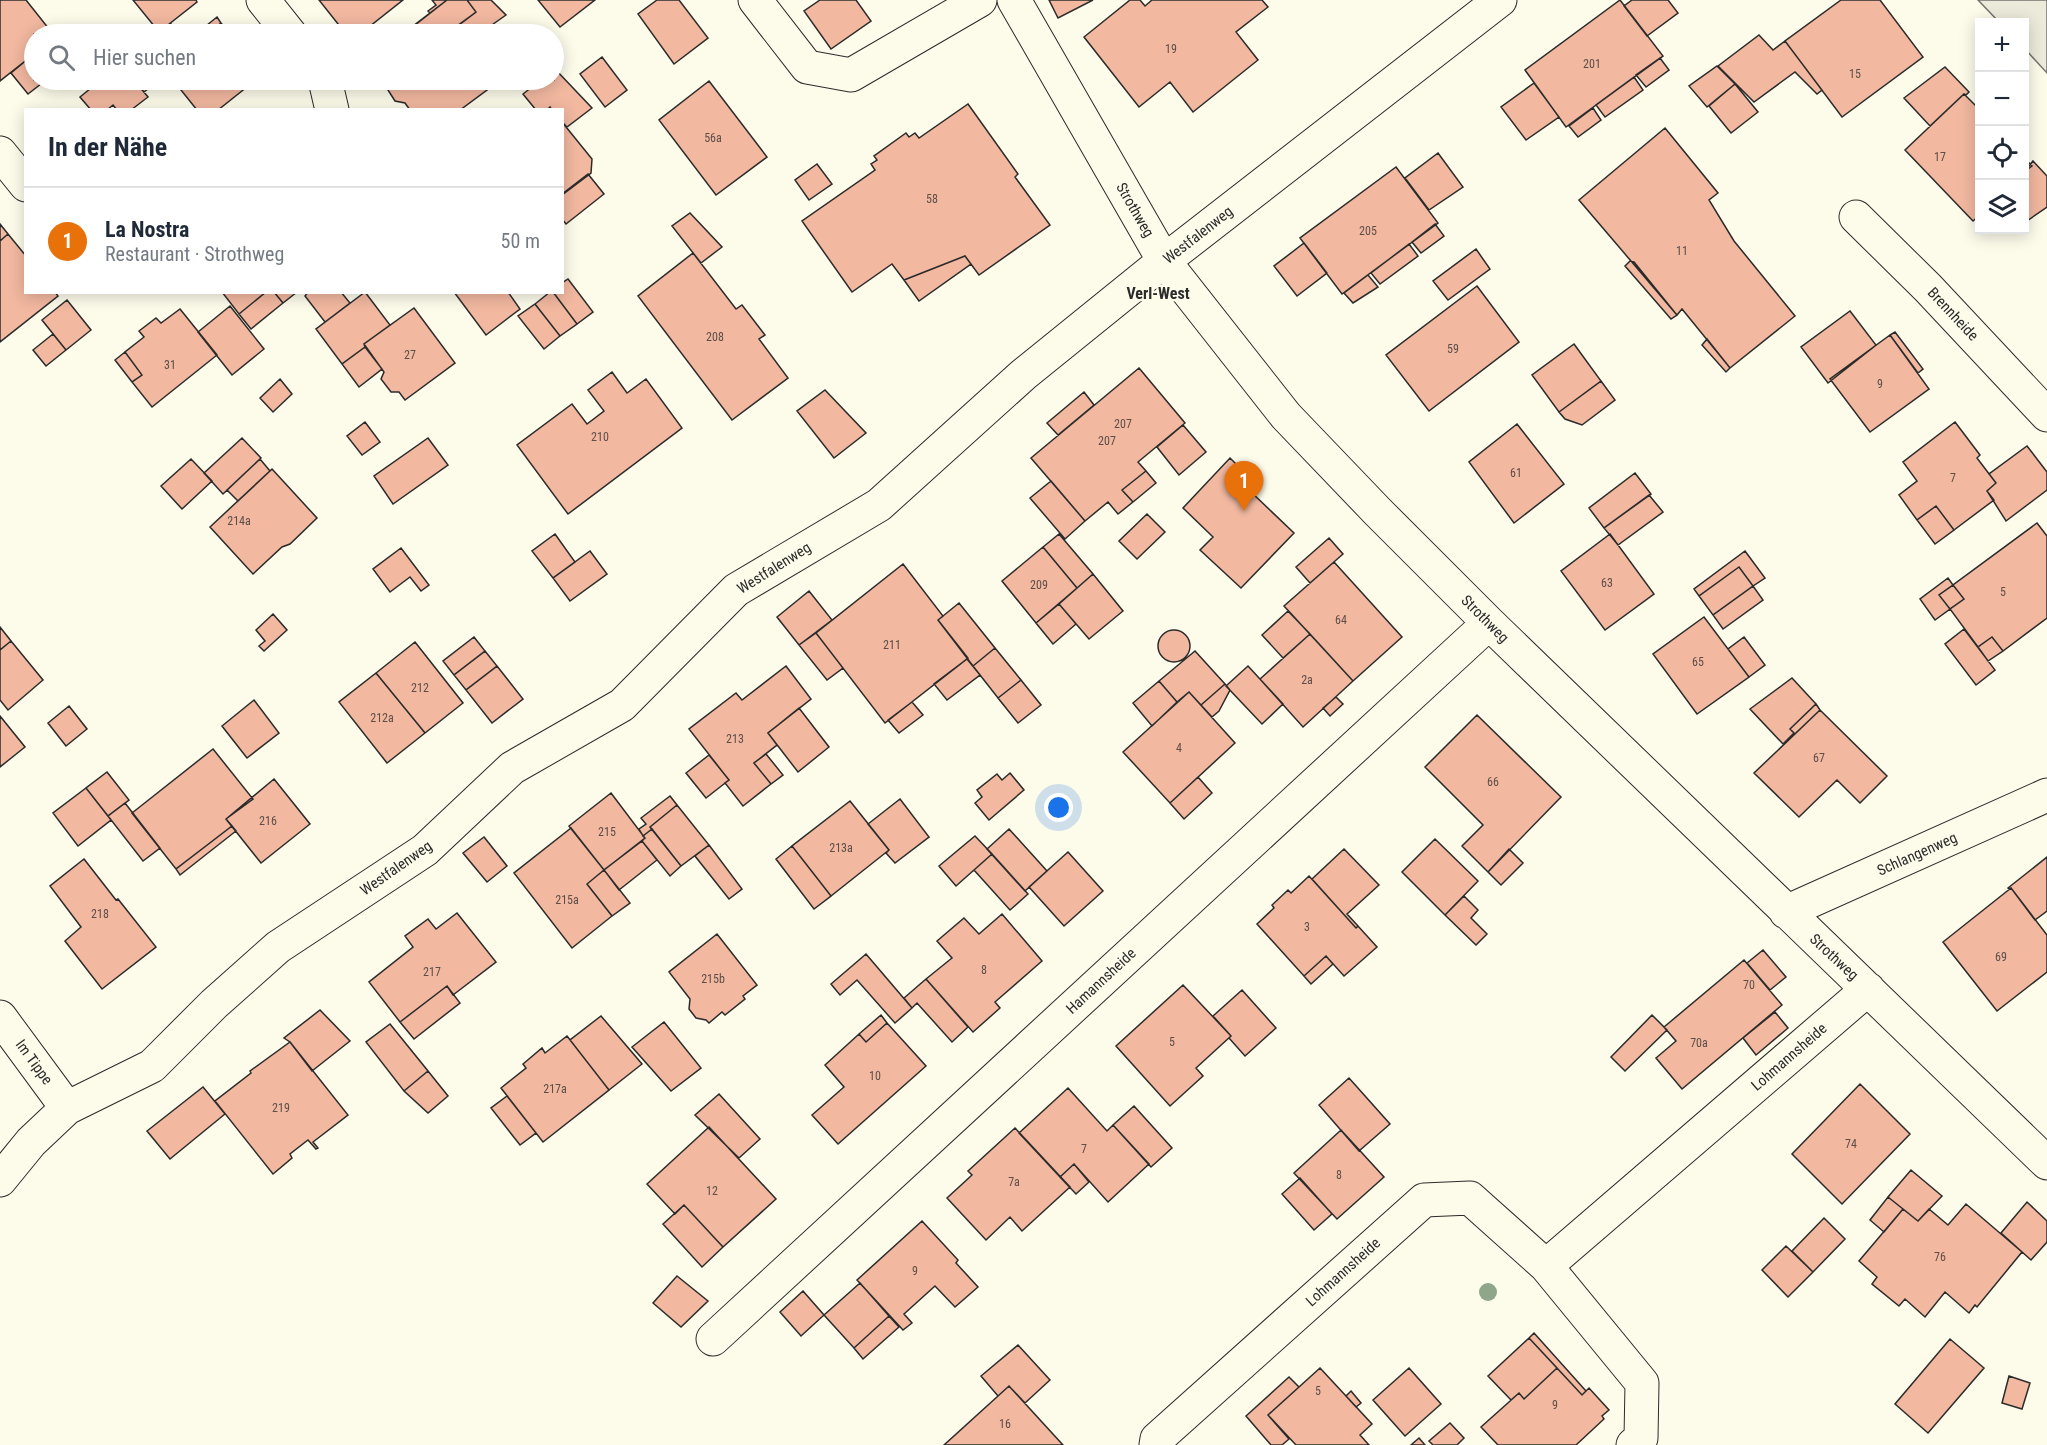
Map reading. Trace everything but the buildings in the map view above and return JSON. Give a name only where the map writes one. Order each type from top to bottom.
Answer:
[{"type":"street","points":[[263,0],[282,24]]},
{"type":"street","points":[[755,0],[807,67],[851,75],[980,0]]},
{"type":"street","name":"Strothweg","points":[[1014,0],[1164,261],[1286,416],[1489,623],[2047,1163]]},
{"type":"street","name":"Westfalenweg","points":[[0,1180],[31,1142],[67,1108],[152,1066],[214,1004],[278,947],[425,850],[512,768],[622,705],[736,590],[879,505],[1023,375],[1164,261],[1500,0]]},
{"type":"street","points":[[327,90],[332,108]]},
{"type":"street","points":[[0,153],[24,183]]},
{"type":"street","name":"Brennheide","points":[[1856,217],[1928,288],[2047,415]]},
{"type":"street","name":"Hamannsheide","points":[[713,1339],[1489,623]]},
{"type":"street","name":"Schlangenweg","points":[[1786,912],[2047,795]]},
{"type":"street","name":"Lohmannsheide","points":[[1546,1266],[1868,989]]},
{"type":"street","name":"Im Tippe","points":[[0,1017],[67,1108]]},
{"type":"street","name":"Lohmannsheide","points":[[1156,1445],[1156,1439],[1424,1200],[1470,1198],[1546,1266],[1642,1383],[1641,1438],[1633,1445]]},
{"type":"shaded area","points":[[1978,0],[2047,0],[2047,73],[2029,53],[2029,18],[1995,18]]},
{"type":"place","name":"La Nostra","points":[[1244,511]]},
{"type":"district","name":"Verl-West","points":[[1158,293]]}]
